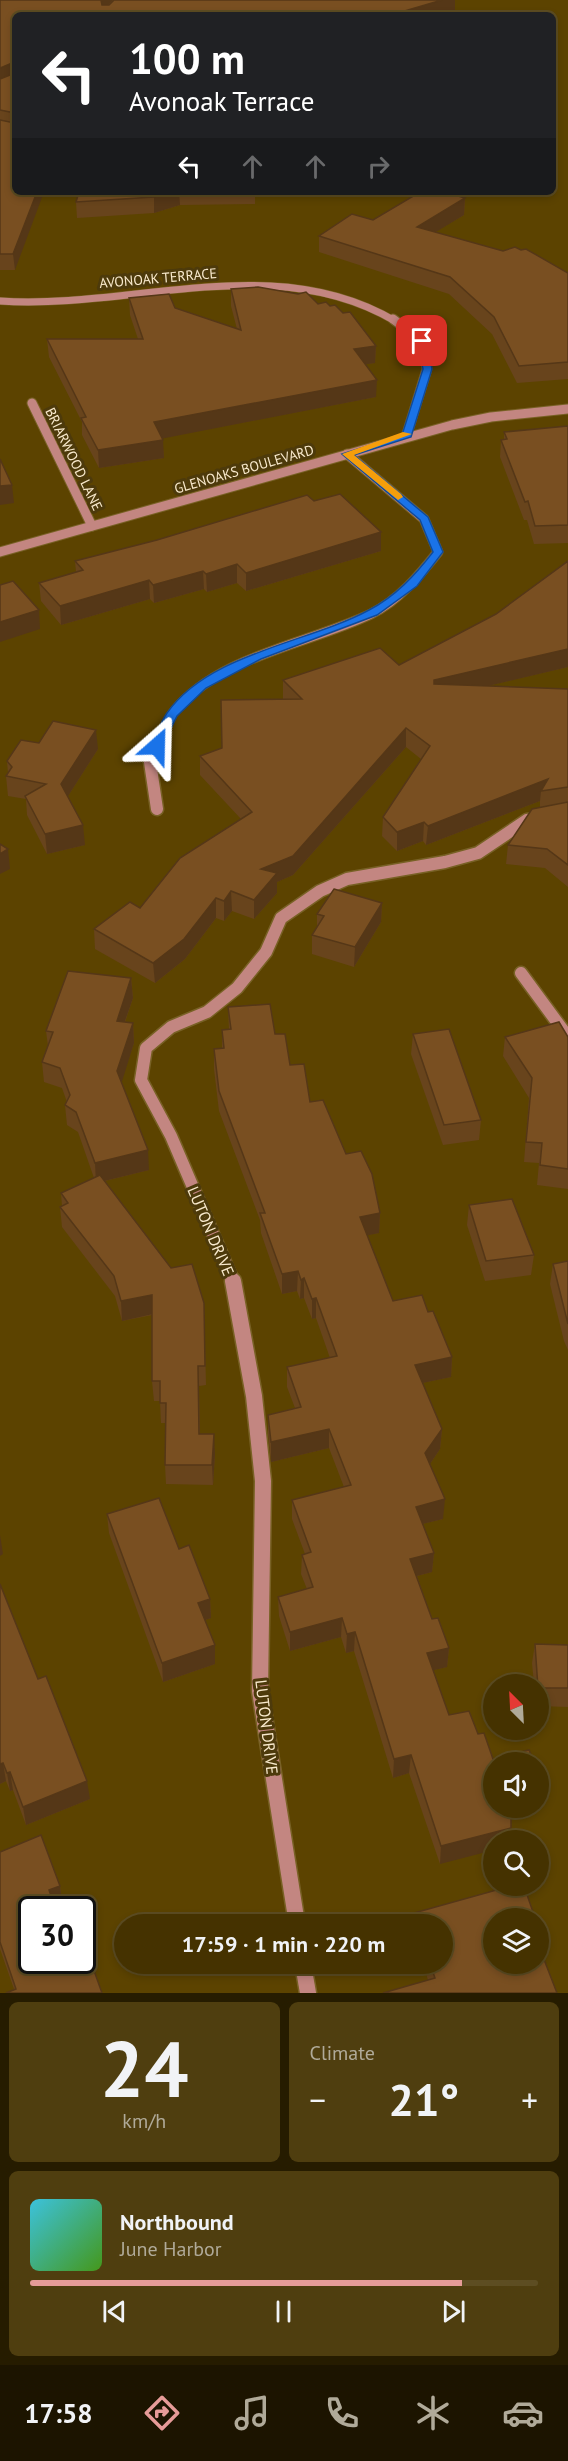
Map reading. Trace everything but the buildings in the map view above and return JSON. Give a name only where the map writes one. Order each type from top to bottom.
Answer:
[{"type":"street","name":"AVONOAK TERRACE","points":[[0,301],[83,299],[196,285],[282,286],[351,299],[392,318],[422,341],[427,369],[406,437]]},
{"type":"street","name":"BRIARWOOD LANE","points":[[32,403],[92,526]]},
{"type":"street","name":"GLENOAKS BOULEVARD","points":[[0,552],[406,437],[491,417],[568,409]]},
{"type":"street","points":[[157,809],[150,762],[172,714],[202,685],[257,657],[373,613],[414,584],[438,552],[424,519],[347,454]]},
{"type":"street","name":"LUTON DRIVE","points":[[295,1914],[260,1691],[263,1481],[254,1396],[234,1283],[171,1136],[141,1080],[146,1048],[171,1027],[207,1012],[237,988],[266,952],[281,918],[320,891],[347,879],[478,854],[527,820],[550,816]]},
{"type":"street","points":[[521,973],[568,1037]]},
{"type":"street","points":[[305,1974],[308,1993]]},
{"type":"slow traffic","points":[[398,497],[347,454],[406,437],[407,434]]},
{"type":"route","points":[[157,746],[172,714],[202,685],[257,657],[373,613],[414,584],[438,552],[424,519],[347,454],[406,437],[427,369],[422,341]]}]
